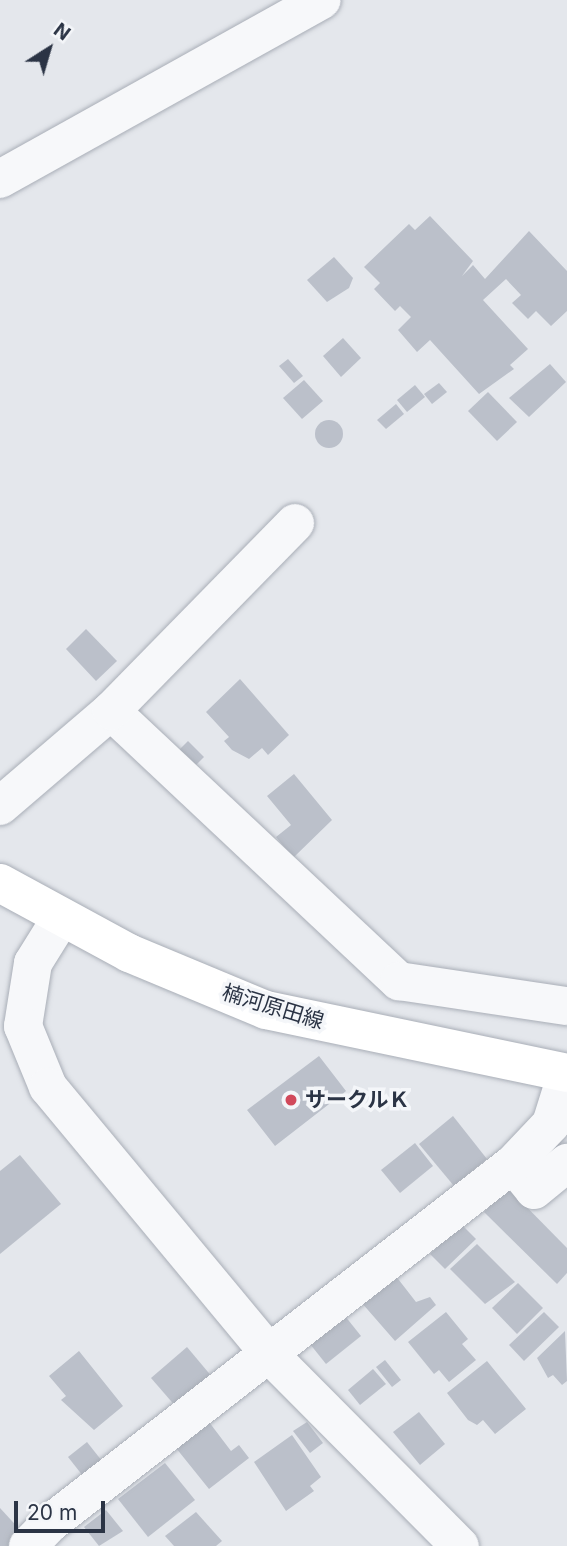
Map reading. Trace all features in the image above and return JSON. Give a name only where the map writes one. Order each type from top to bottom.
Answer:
[{"type":"main road","name":"楠河原田線","points":[[0,883],[129,953],[266,1010],[567,1073]]},
{"type":"street","points":[[0,179],[322,0]]},
{"type":"street","points":[[0,806],[111,711],[295,523]]},
{"type":"street","points":[[111,711],[400,981],[567,1006]]},
{"type":"street","points":[[61,918],[33,963],[23,1026],[48,1087],[271,1356],[460,1546]]},
{"type":"street","points":[[28,1546],[49,1524],[271,1356],[513,1164],[551,1124],[567,1073]]},
{"type":"street","points":[[513,1164],[534,1189],[567,1163]]},
{"type":"building","points":[[430,216],[473,261],[462,276],[473,265],[485,279],[529,231],[567,271],[567,311],[551,326],[536,311],[528,319],[512,303],[521,295],[506,279],[483,300],[528,349],[510,365],[514,369],[479,394],[430,340],[417,352],[398,330],[411,317],[400,306],[395,311],[374,289],[380,283],[364,267],[409,224],[415,230]]},
{"type":"building","points":[[334,257],[353,278],[349,288],[327,302],[307,280]]},
{"type":"building","points":[[343,338],[361,358],[341,377],[323,356]]},
{"type":"building","points":[[288,359],[303,376],[294,383],[279,366]]},
{"type":"building","points":[[550,364],[566,382],[529,417],[509,398]]},
{"type":"building","points":[[304,380],[323,401],[302,419],[283,398]]},
{"type":"building","points":[[439,383],[447,392],[432,404],[424,394]]},
{"type":"building","points":[[415,385],[425,397],[407,412],[397,400]]},
{"type":"building","points":[[488,392],[517,422],[497,441],[468,411]]},
{"type":"building","points":[[396,404],[404,414],[386,429],[377,420]]},
{"type":"building","points":[[329,420],[339,424],[343,434],[339,444],[329,448],[319,444],[315,434],[319,424]]},
{"type":"building","points":[[86,629],[117,661],[96,681],[66,649]]},
{"type":"building","points":[[240,679],[289,735],[268,755],[262,748],[249,759],[232,750],[224,741],[229,737],[206,712]]},
{"type":"building","points":[[188,741],[204,757],[195,766],[179,750]]},
{"type":"building","points":[[294,774],[332,820],[293,858],[276,837],[291,825],[267,796]]},
{"type":"building","points":[[319,1056],[346,1091],[334,1101],[326,1091],[333,1101],[275,1146],[247,1110]]},
{"type":"building","points":[[453,1116],[487,1159],[454,1186],[419,1144]]},
{"type":"building","points":[[415,1143],[433,1166],[400,1193],[381,1170]]},
{"type":"building","points":[[20,1155],[61,1204],[0,1254],[0,1171]]},
{"type":"building","points":[[508,1188],[567,1248],[567,1273],[557,1284],[484,1212]]},
{"type":"building","points":[[461,1224],[476,1239],[445,1269],[430,1254]]},
{"type":"building","points":[[477,1244],[515,1282],[485,1304],[450,1269]]},
{"type":"building","points":[[395,1275],[416,1302],[430,1297],[436,1305],[395,1341],[361,1302]]},
{"type":"building","points":[[518,1283],[543,1308],[517,1334],[492,1308]]},
{"type":"building","points":[[446,1312],[468,1339],[462,1344],[476,1360],[449,1382],[439,1370],[434,1374],[408,1342]]},
{"type":"building","points":[[544,1312],[559,1327],[524,1361],[509,1345]]},
{"type":"building","points":[[345,1316],[361,1336],[326,1364],[310,1344]]},
{"type":"building","points":[[565,1331],[567,1381],[562,1385],[553,1375],[548,1378],[537,1358]]},
{"type":"building","points":[[187,1347],[213,1378],[177,1408],[151,1378]]},
{"type":"building","points":[[79,1351],[123,1406],[94,1430],[61,1400],[66,1396],[49,1376]]},
{"type":"building","points":[[385,1360],[401,1380],[392,1387],[376,1367]]},
{"type":"building","points":[[487,1361],[526,1409],[495,1434],[483,1420],[477,1425],[468,1420],[447,1393]]},
{"type":"building","points":[[373,1369],[386,1384],[360,1405],[348,1390]]},
{"type":"building","points":[[419,1412],[445,1444],[420,1465],[393,1432]]},
{"type":"building","points":[[209,1422],[231,1451],[239,1445],[249,1458],[209,1489],[176,1448]]},
{"type":"building","points":[[307,1422],[323,1443],[310,1453],[293,1431]]},
{"type":"building","points":[[292,1435],[321,1477],[310,1486],[314,1491],[286,1511],[254,1462]]},
{"type":"building","points":[[87,1442],[102,1461],[83,1476],[68,1457]]},
{"type":"building","points":[[165,1463],[195,1500],[148,1537],[118,1499]]},
{"type":"building","points":[[0,1508],[23,1533],[9,1546],[0,1546]]},
{"type":"building","points":[[106,1510],[123,1531],[99,1546],[84,1527]]},
{"type":"building","points":[[196,1512],[222,1541],[216,1546],[174,1546],[165,1536]]},
{"type":"place","name":"サークルＫ","points":[[291,1100]]}]
